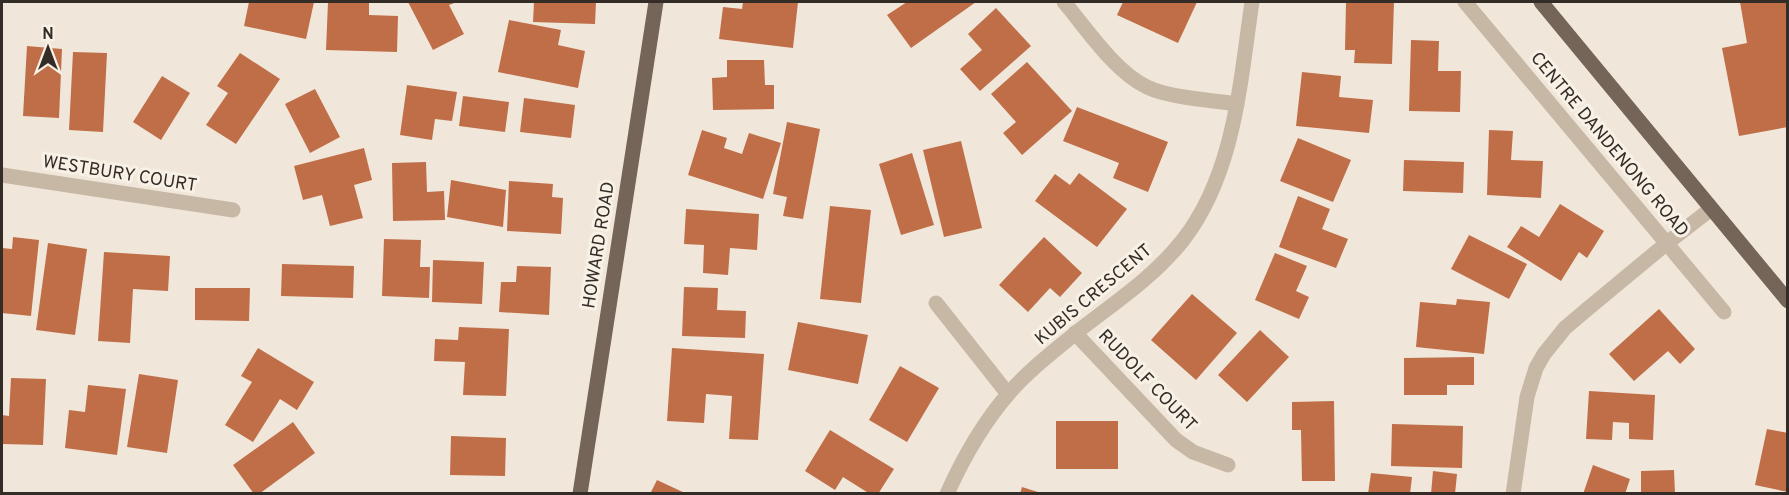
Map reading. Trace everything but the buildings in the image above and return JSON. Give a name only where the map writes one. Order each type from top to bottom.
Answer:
[{"type":"main road","name":"HOWARD ROAD","points":[[580,494],[656,2]]},
{"type":"main road","name":"CENTRE DANDENONG ROAD","points":[[1541,2],[1788,301]]},
{"type":"street","points":[[1064,2],[1113,61],[1148,88],[1237,104]]},
{"type":"street","name":"KUBIS CRESCENT","points":[[947,494],[978,436],[1008,394],[1026,375],[1076,333],[1141,284],[1166,261],[1200,216],[1222,165],[1230,137],[1252,2]]},
{"type":"street","name":"CENTRE DANDENONG ROAD","points":[[1465,2],[1724,312]]},
{"type":"street","name":"WESTBURY COURT","points":[[2,175],[233,210]]},
{"type":"street","points":[[1513,494],[1527,397],[1536,368],[1544,354],[1572,322],[1711,209]]},
{"type":"street","points":[[936,303],[1008,394]]},
{"type":"street","name":"RUDOLF COURT","points":[[1076,333],[1176,440],[1193,452],[1228,465]]}]
